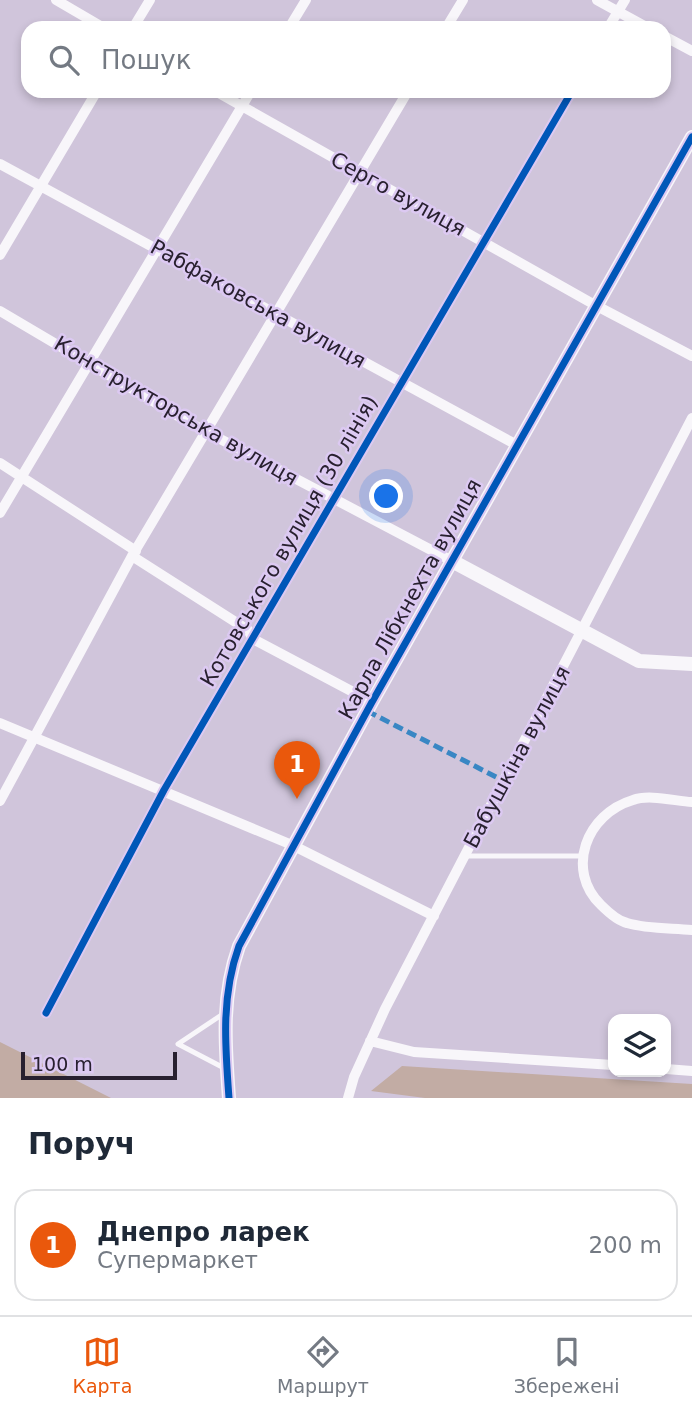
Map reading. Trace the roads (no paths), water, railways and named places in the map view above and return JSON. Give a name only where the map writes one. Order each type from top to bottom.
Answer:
[{"type":"street","points":[[55,0],[92,21]]},
{"type":"street","points":[[137,21],[149,0]]},
{"type":"street","points":[[293,21],[306,0]]},
{"type":"street","points":[[450,21],[463,0]]},
{"type":"street","points":[[597,0],[635,21]]},
{"type":"street","points":[[612,21],[625,0]]},
{"type":"street","points":[[671,40],[692,51]]},
{"type":"street","points":[[0,255],[93,98]]},
{"type":"street","name":"Серго вулиця","points":[[228,98],[595,305],[692,356]]},
{"type":"street","points":[[0,513],[247,98]]},
{"type":"street","points":[[0,801],[134,554],[404,98]]},
{"type":"street","name":"Котовського вулиця (30 лiнiя)","points":[[46,1013],[164,790],[568,98]]},
{"type":"street","name":"Карла Лібкнехта вулиця","points":[[230,1097],[224,1014],[230,972],[239,946],[372,702],[692,137]]},
{"type":"street","name":"Рабфаковська вулиця","points":[[0,164],[158,247],[275,316],[517,445]]},
{"type":"street","name":"Конструкторська вулиця","points":[[0,312],[206,432],[549,611],[581,633],[639,662],[692,664]]},
{"type":"street","name":"Бабушкіна вулиця","points":[[348,1098],[370,1041],[692,418]]},
{"type":"street","points":[[0,463],[248,630],[253,639],[372,702]]},
{"type":"street","points":[[0,723],[292,845],[434,916]]},
{"type":"street","points":[[692,802],[635,799],[616,807],[600,820],[587,838],[581,856],[582,877],[591,896],[607,912],[626,923],[692,930]]},
{"type":"street","points":[[370,1041],[414,1052],[608,1065]]},
{"type":"street","points":[[671,1069],[692,1071]]},
{"type":"lane","points":[[465,856],[581,856]]},
{"type":"lane","points":[[224,1014],[178,1044],[226,1070]]},
{"type":"place","name":"Днепро ларек","points":[[297,799]]}]
